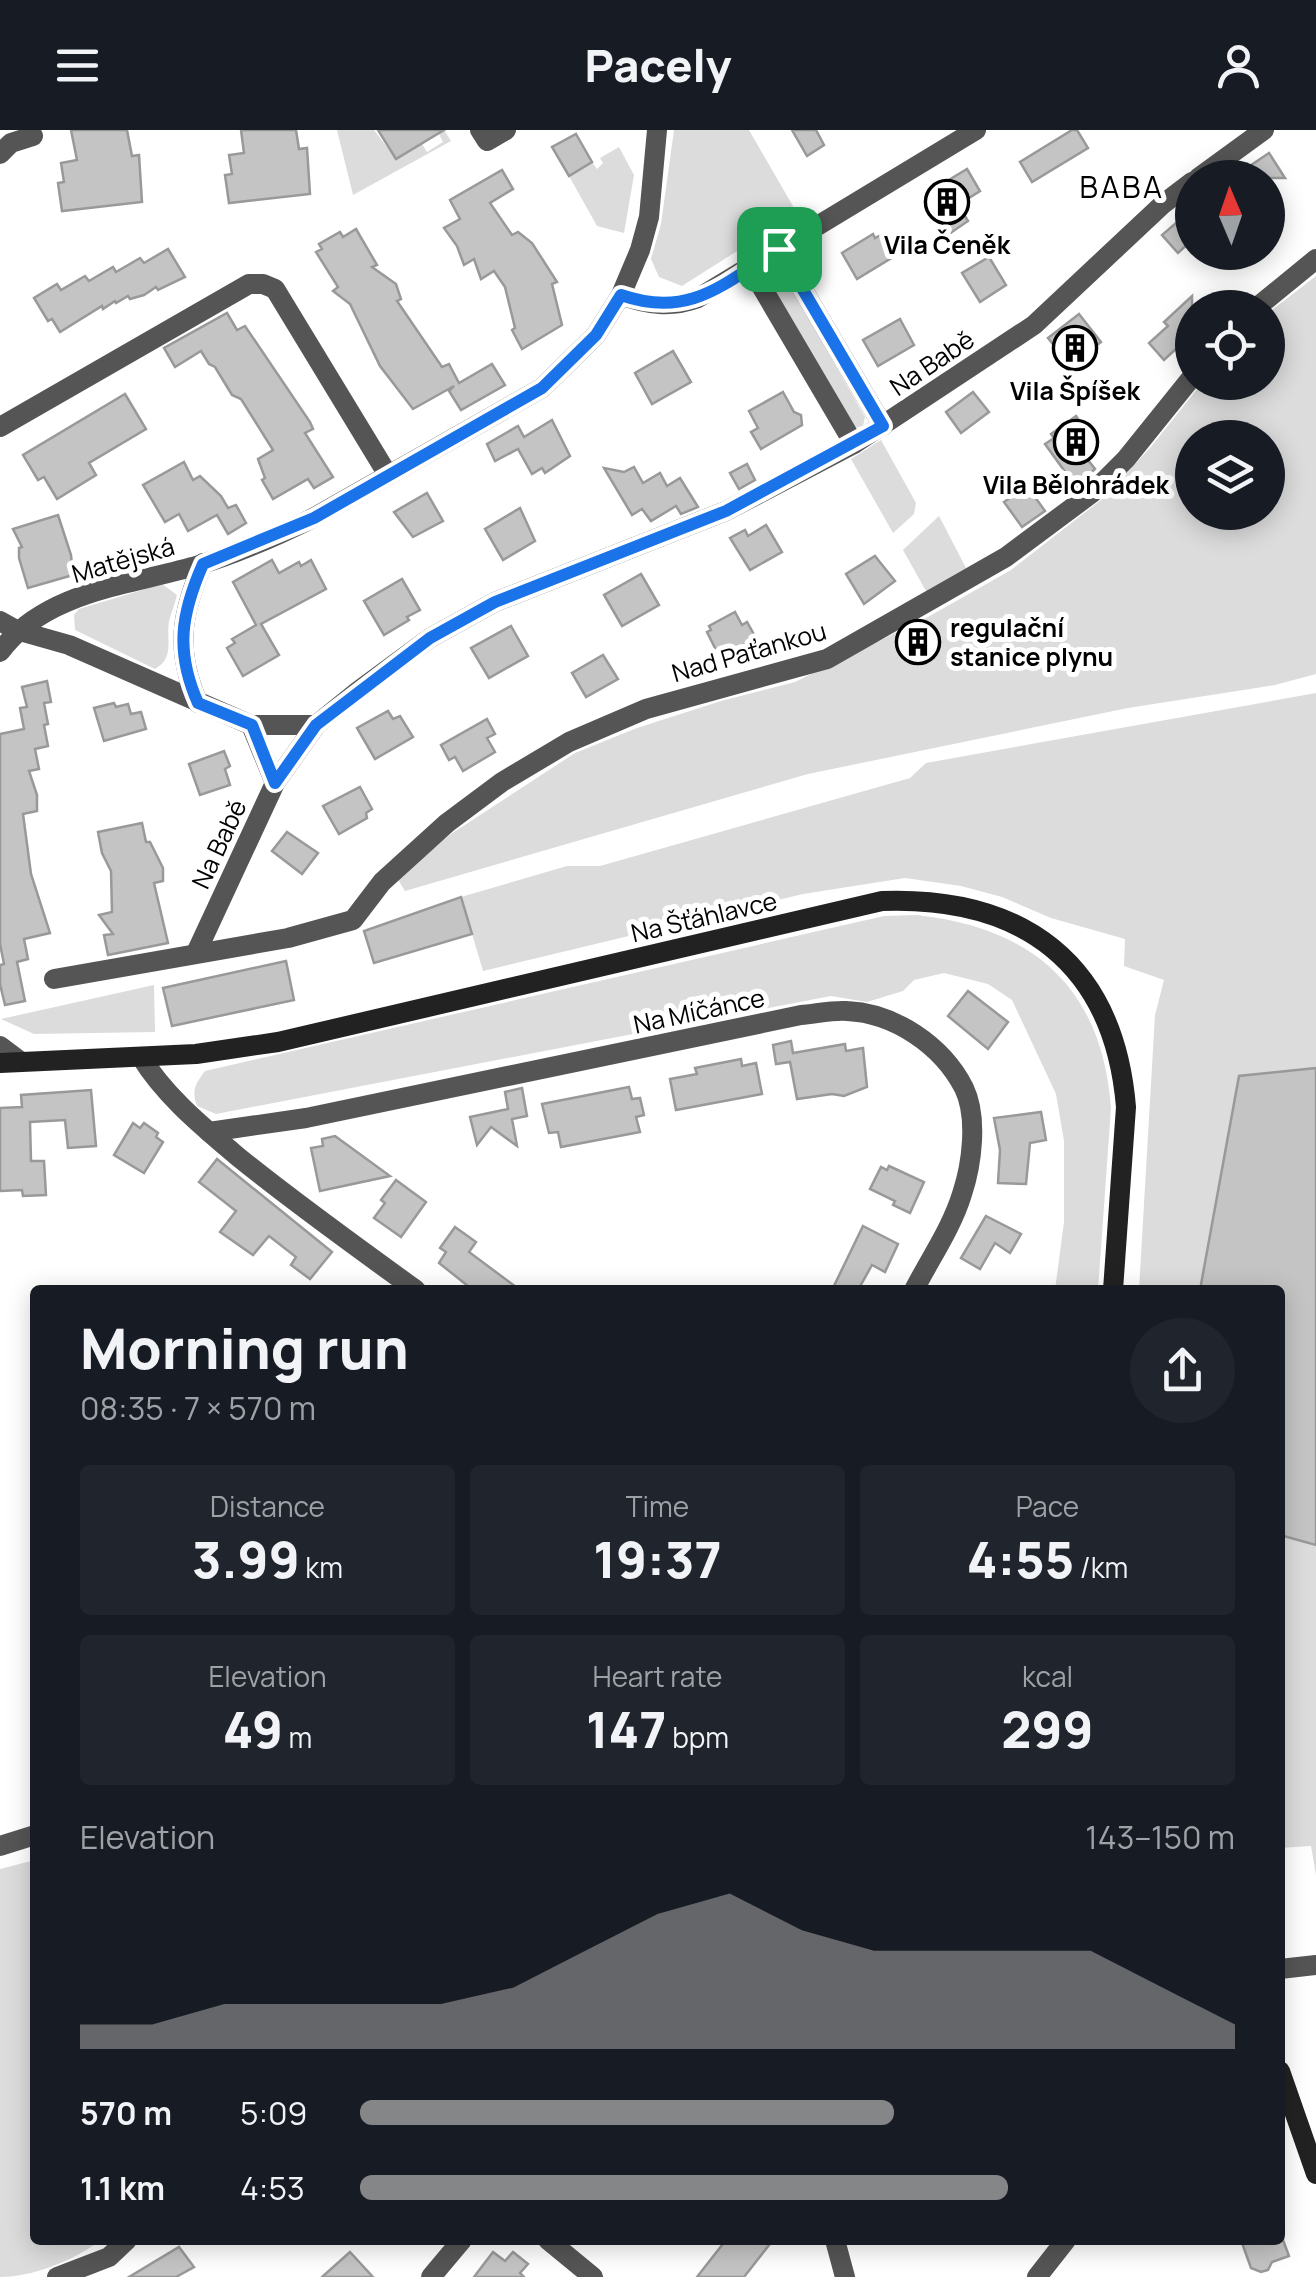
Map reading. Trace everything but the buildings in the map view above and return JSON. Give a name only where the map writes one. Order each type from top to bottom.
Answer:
[{"type":"street","points":[[480,130],[487,142],[506,130]]},
{"type":"street","name":"Matějská","points":[[0,652],[8,626],[72,600],[203,564],[314,518],[542,388],[596,335],[621,295],[649,217],[658,130]]},
{"type":"street","points":[[621,295],[652,305],[688,302],[976,130]]},
{"type":"street","name":"Na Babě","points":[[1223,160],[1264,130]]},
{"type":"street","points":[[0,154],[11,143],[33,136]]},
{"type":"street","name":"Na Babě","points":[[196,953],[275,783],[316,725],[430,638],[495,602],[726,511],[854,444],[1034,324],[1175,195]]},
{"type":"street","points":[[779,249],[883,426]]},
{"type":"street","points":[[1278,290],[1316,259]]},
{"type":"street","points":[[750,266],[854,444]]},
{"type":"street","points":[[0,427],[250,284],[263,284],[275,289],[388,475]]},
{"type":"street","name":"Nad Paťankou","points":[[196,953],[288,938],[354,920],[382,882],[447,823],[502,782],[569,742],[646,709],[827,660],[1006,557],[1092,493],[1126,459],[1175,397]]},
{"type":"street","points":[[198,703],[182,654],[188,599],[203,564]]},
{"type":"street","points":[[8,626],[69,645],[252,725],[316,725]]},
{"type":"street","points":[[252,725],[275,783]]},
{"type":"street","name":"Na Šťáhlavce","points":[[10,1062],[140,1057],[278,1042],[882,901],[958,904],[1000,918],[1064,956],[1084,980],[1114,1040],[1124,1077],[1126,1108],[1112,1285]]},
{"type":"street","points":[[54,980],[196,953]]},
{"type":"street","name":"Na Míčánce","points":[[209,1132],[306,1118],[801,1016],[846,1011],[882,1018],[912,1032],[942,1058],[964,1089],[970,1116],[970,1152],[962,1195],[917,1285]]},
{"type":"street","points":[[0,1046],[10,1062]]},
{"type":"street","points":[[140,1057],[154,1079],[209,1132],[288,1198],[409,1285]]},
{"type":"street","points":[[0,1846],[30,1837]]},
{"type":"street","points":[[1285,1968],[1316,1965]]},
{"type":"street","points":[[1285,2085],[1316,2174]]},
{"type":"street","points":[[57,2277],[108,2256],[122,2245]]},
{"type":"street","points":[[431,2277],[458,2245]]},
{"type":"street","points":[[554,2245],[593,2277]]},
{"type":"street","points":[[836,2245],[845,2277]]},
{"type":"street","points":[[1037,2277],[1062,2245]]},
{"type":"shaded area","points":[[337,130],[374,130],[396,159],[422,144],[427,152],[443,142],[437,130],[444,130],[451,141],[353,195]]},
{"type":"shaded area","points":[[674,130],[749,130],[797,213],[682,286],[659,277],[651,259],[661,224]]},
{"type":"shaded area","points":[[619,147],[634,175],[624,233],[597,226],[569,176],[592,162],[597,169],[603,163],[600,158]]},
{"type":"shaded area","points":[[775,267],[782,272],[865,417],[863,426],[855,428],[766,276]]},
{"type":"shaded area","points":[[1316,276],[1316,674],[808,774],[405,891],[397,878],[451,834],[575,753],[637,728],[795,682],[928,617],[1011,570],[1101,500],[1188,400],[1285,400],[1285,300]]},
{"type":"shaded area","points":[[881,440],[916,503],[914,514],[893,533],[851,459]]},
{"type":"shaded area","points":[[939,516],[966,568],[926,591],[903,550]]},
{"type":"shaded area","points":[[162,584],[177,595],[169,621],[167,654],[155,669],[75,630],[74,615],[79,609]]},
{"type":"shaded area","points":[[1316,693],[1316,1875],[1311,1846],[1285,1848],[1285,1285],[1139,1285],[1155,1015],[1164,980],[1124,966],[1125,939],[1051,918],[1002,897],[905,878],[803,894],[483,971],[461,897],[567,866],[600,866],[910,778],[926,763]]},
{"type":"shaded area","points":[[917,915],[959,922],[995,934],[1027,950],[1054,971],[1077,998],[1105,1066],[1111,1108],[1098,1285],[1056,1285],[1064,1222],[1064,1141],[1056,1094],[1012,1000],[988,984],[944,973],[914,980],[903,991],[867,1002],[831,996],[216,1114],[197,1106],[195,1100],[195,1087],[205,1071],[884,916]]},
{"type":"shaded area","points":[[154,985],[155,1032],[34,1034],[1,1019]]},
{"type":"shaded area","points":[[30,1861],[30,2245],[93,2245],[53,2266],[0,2277],[0,1869]]},
{"type":"place","name":"Vila Čeněk","points":[[947,202]]},
{"type":"place","name":"Vila Špíšek","points":[[1075,348]]},
{"type":"place","name":"Vila Bělohrádek","points":[[1076,442]]},
{"type":"place","name":"regulační stanice plynu","points":[[918,642]]},
{"type":"district","name":"BABA","points":[[1122,188]]},
{"type":"route","points":[[779,249],[883,426],[726,511],[495,602],[430,638],[316,725],[275,783],[252,725],[198,703],[182,654],[188,599],[203,564],[314,518],[542,388],[596,335],[621,295],[652,305],[688,302],[779,249]]}]
